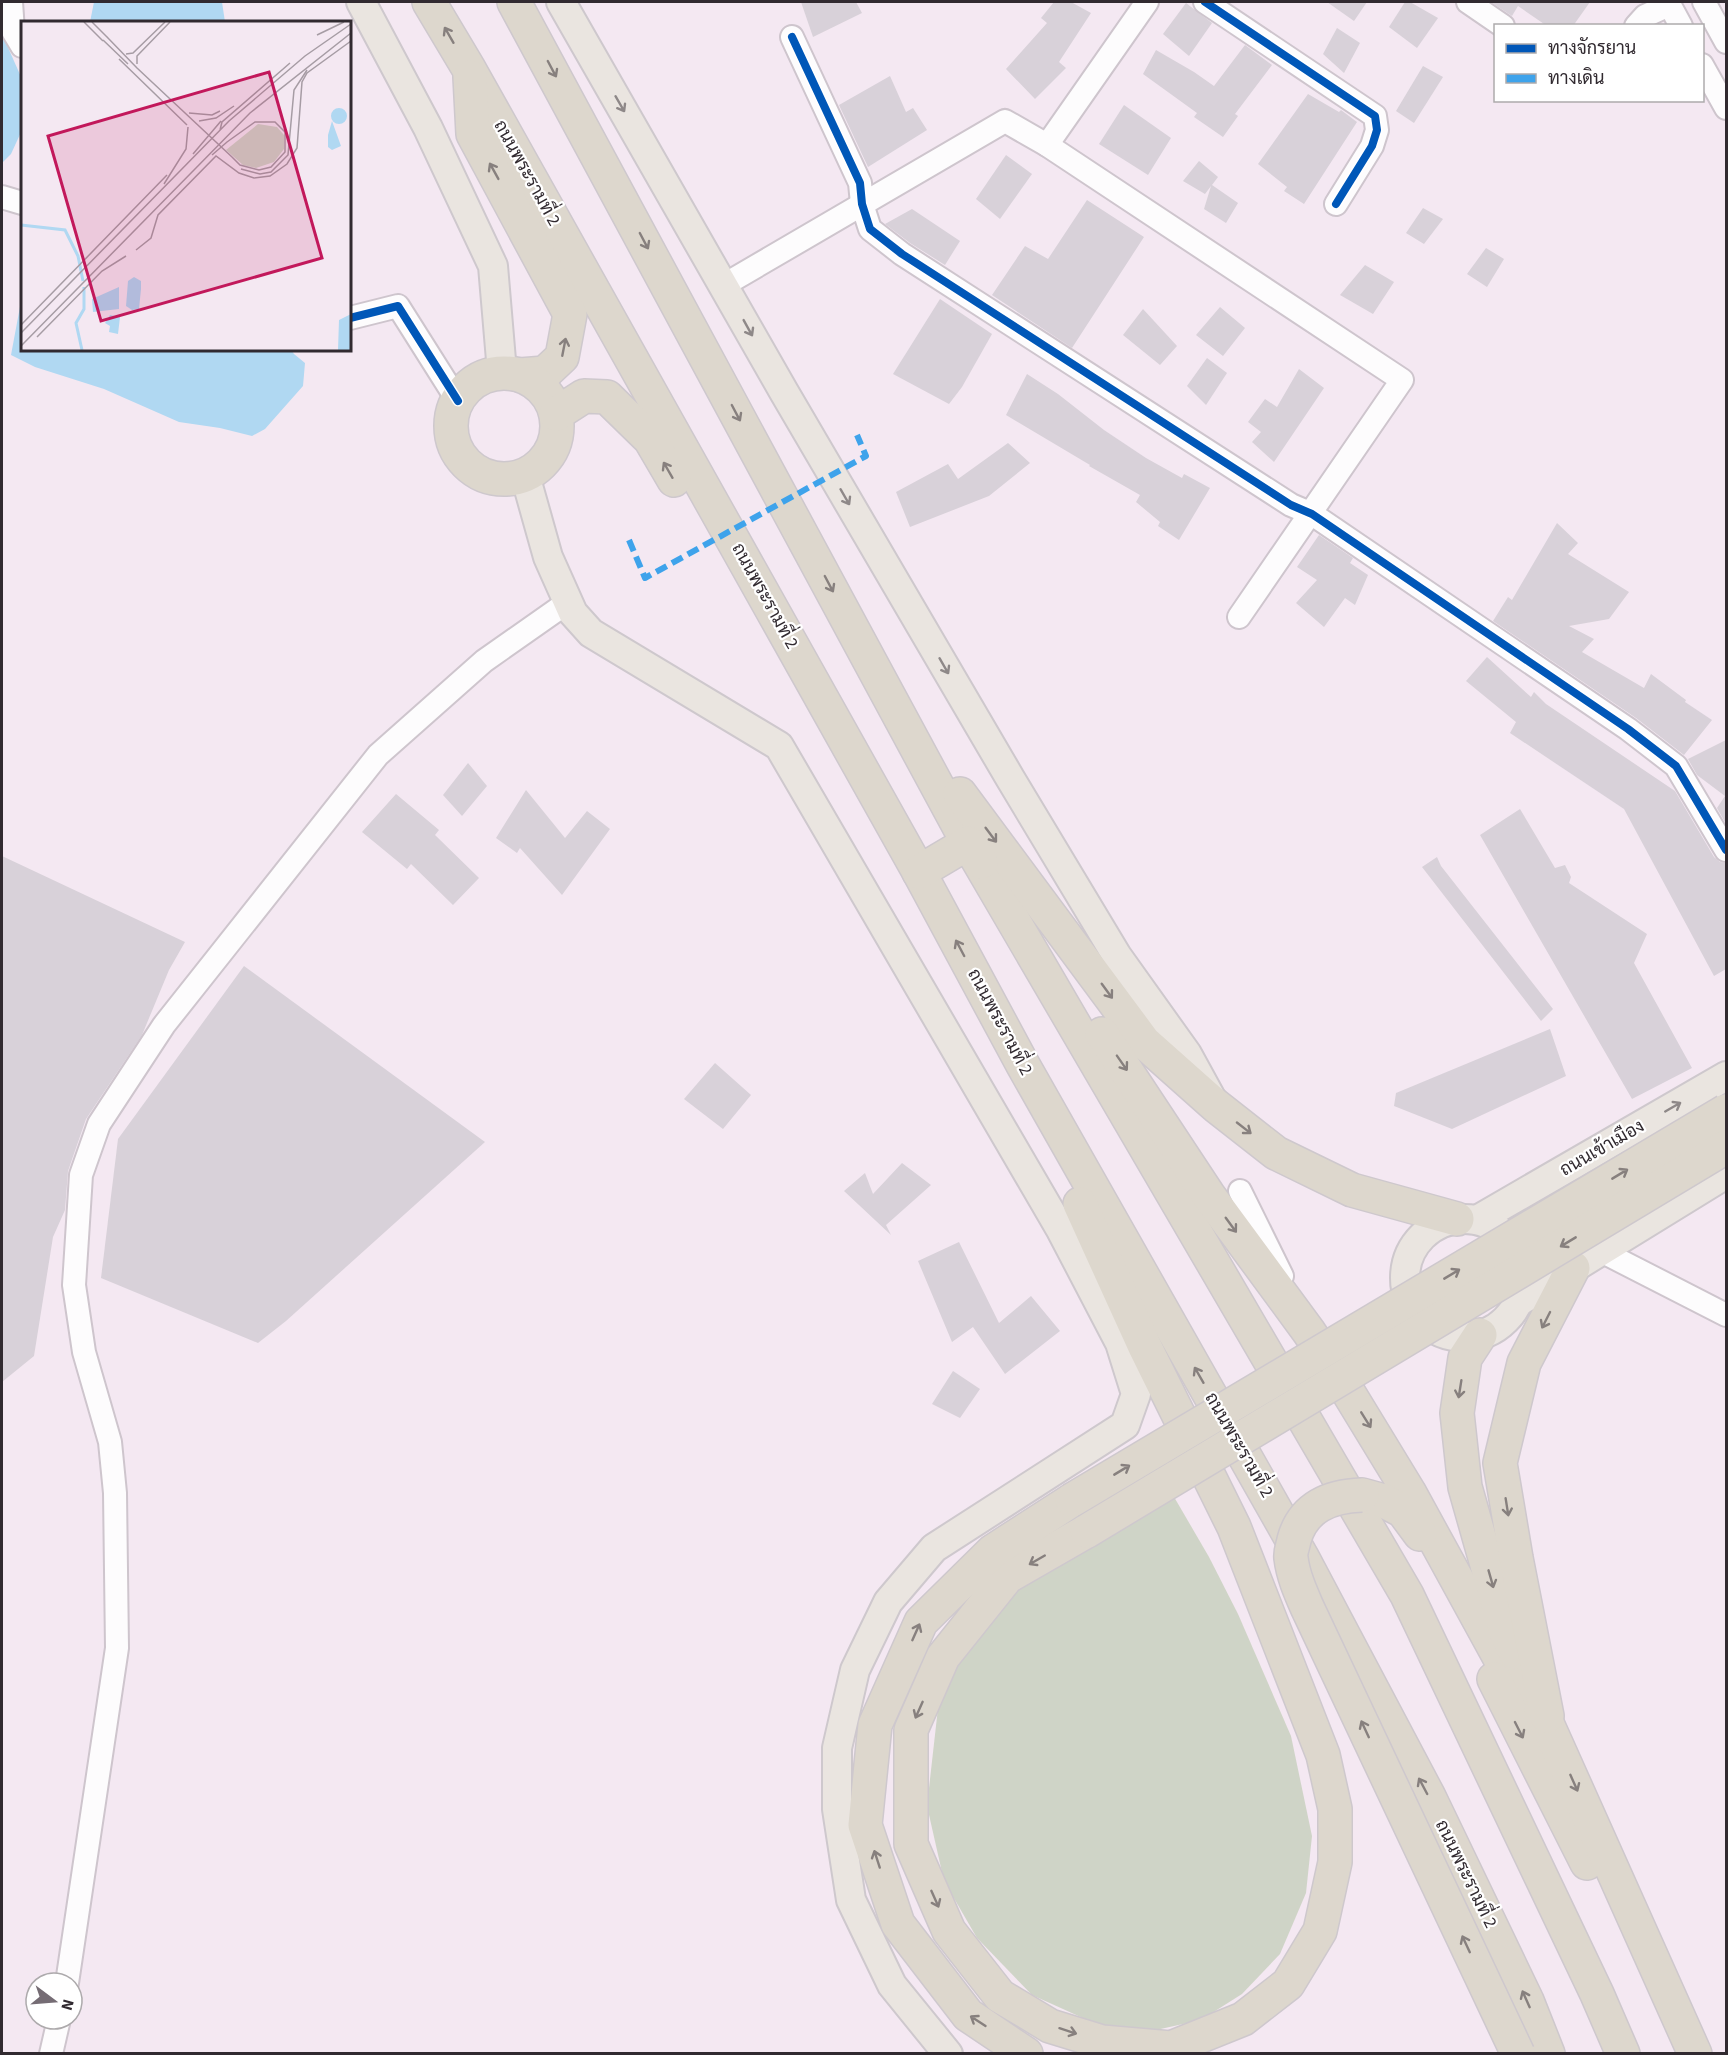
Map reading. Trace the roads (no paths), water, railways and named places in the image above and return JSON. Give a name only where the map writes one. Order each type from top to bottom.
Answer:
[{"type":"highway","name":"ถนนพระรามที่ 2","points":[[429,2],[469,69],[808,673],[1023,1065],[1304,1559],[1429,1797],[1527,2001],[1548,2054]]},
{"type":"highway","points":[[519,10],[968,843],[1407,1595],[1597,1994],[1623,2054]]},
{"type":"highway","points":[[469,69],[473,134],[570,314],[562,357],[546,373],[511,374],[484,376],[468,387],[458,401],[452,419],[453,437],[460,455],[472,468],[489,477],[507,479],[525,475],[540,465],[552,450],[557,433],[556,414],[549,397],[537,383],[511,374]]},
{"type":"highway","points":[[556,414],[584,396],[607,397],[650,439],[736,586],[808,673]]},
{"type":"highway","points":[[893,704],[1144,1042],[1216,1106],[1276,1153],[1352,1190],[1467,1220]]},
{"type":"highway","points":[[919,872],[968,843]]},
{"type":"highway","points":[[968,843],[1133,1079],[1209,1196],[1342,1382],[1408,1492],[1500,1658],[1549,1730]]},
{"type":"highway","points":[[1023,1065],[1073,1190],[1145,1347],[1234,1527],[1323,1755],[1335,1809],[1335,1862],[1320,1931],[1288,1984],[1243,2019],[1171,2048],[1102,2042],[1050,2026],[1000,1996],[949,1931],[911,1844],[911,1730],[943,1657],[1007,1577],[1087,1531],[1726,1147]]},
{"type":"highway","points":[[1026,2054],[968,2015],[898,1924],[866,1825],[875,1725],[921,1622],[993,1551],[1072,1500],[1726,1111]]},
{"type":"highway","points":[[1549,1730],[1500,1463],[1524,1363],[1573,1268]]},
{"type":"highway","points":[[1314,1340],[1407,1295]]},
{"type":"highway","points":[[1342,1382],[1431,1328]]},
{"type":"highway","points":[[1480,1335],[1465,1358],[1457,1413],[1465,1487],[1506,1632],[1695,2054]]},
{"type":"highway","points":[[1518,2054],[1295,1578],[1290,1555],[1300,1522],[1312,1510],[1343,1495],[1364,1495],[1384,1501],[1403,1511],[1420,1533],[1609,1908],[1673,2054]]},
{"type":"main road","points":[[361,2],[428,128],[493,266],[511,374]]},
{"type":"main road","points":[[565,9],[789,402],[1010,778],[1117,956],[1187,1053],[1216,1106]]},
{"type":"main road","points":[[525,475],[548,557],[573,613],[591,633],[779,746],[1061,1230],[1120,1343],[1136,1394],[1125,1425],[934,1548],[888,1602],[855,1670],[837,1748],[837,1809],[851,1900],[892,1985],[948,2054]]},
{"type":"main road","name":"ถนนเข้าเมือง","points":[[1407,1295],[1405,1275],[1409,1255],[1420,1237],[1437,1225],[1467,1220],[1726,1076]]},
{"type":"main road","points":[[1518,1302],[1726,1174]]},
{"type":"main road","points":[[1407,1295],[1416,1314],[1431,1328],[1450,1336],[1480,1335],[1490,1332],[1507,1319],[1518,1302],[1523,1285],[1522,1268],[1517,1251],[1507,1237],[1493,1226],[1467,1220]]},
{"type":"street","points":[[11,2],[13,31],[21,44]]},
{"type":"street","points":[[1047,145],[1147,2]]},
{"type":"street","points":[[1205,2],[1375,116],[1377,130],[1371,146],[1336,204]]},
{"type":"street","points":[[1468,2],[1500,24]]},
{"type":"street","points":[[1704,2],[1726,42]]},
{"type":"street","points":[[1638,24],[1645,16],[1668,3],[1680,24]]},
{"type":"street","points":[[792,37],[860,183],[862,204],[870,229],[902,254],[1291,505],[1311,514],[1628,729],[1676,766],[1726,850]]},
{"type":"street","points":[[1704,69],[1726,108]]},
{"type":"street","points":[[724,285],[1005,121],[1047,145],[1402,380],[1239,617]]},
{"type":"street","points":[[351,318],[398,306],[458,401]]},
{"type":"street","points":[[69,1971],[117,1648],[115,1493],[110,1442],[84,1352],[74,1285],[81,1175],[99,1124],[164,1025],[378,755],[484,661],[568,602]]},
{"type":"street","points":[[1240,1191],[1314,1340]]},
{"type":"street","points":[[1601,1251],[1726,1316]]},
{"type":"street","points":[[51,2054],[56,2031]]},
{"type":"water","points":[[94,2],[222,2],[225,21],[90,21]]},
{"type":"water","points":[[2,34],[21,77],[21,132],[11,154],[2,163]]},
{"type":"water","points":[[21,301],[21,351],[292,351],[305,363],[303,386],[265,429],[252,436],[220,428],[179,422],[104,389],[35,367],[11,355]]}]
